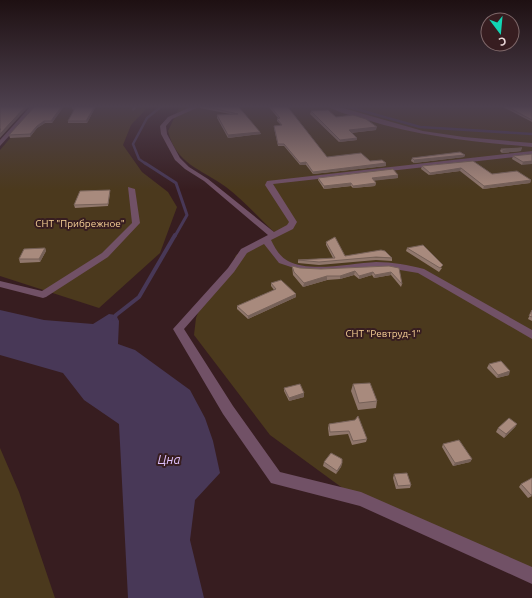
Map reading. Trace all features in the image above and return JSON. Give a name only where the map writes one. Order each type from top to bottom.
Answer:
[{"type":"street","points":[[0,144],[9,134]]},
{"type":"street","points":[[164,134],[177,159],[187,168],[206,180],[270,238],[271,249],[284,263],[295,267],[324,268],[390,264],[408,266],[421,271],[532,335]]},
{"type":"street","points":[[430,134],[455,138],[532,145]]},
{"type":"street","points":[[532,153],[273,180],[269,182],[269,185],[293,222],[290,227],[244,251],[231,270],[178,329],[228,410],[276,478],[361,499],[532,576]]},
{"type":"street","points":[[0,284],[43,295],[105,255],[136,224],[131,189]]},
{"type":"green space","name":"СНТ \"Прибрежное\"","points":[[14,134],[127,134],[123,145],[142,172],[168,192],[177,207],[160,253],[99,308],[0,276],[0,150]]},
{"type":"green space","name":"СНТ \"Ревтруд-1\"","points":[[169,134],[532,134],[532,572],[348,492],[270,435],[194,335],[196,318],[203,300],[227,277],[236,255],[274,232],[226,187],[191,165],[183,158],[172,142]]},
{"type":"green space","points":[[0,448],[19,492],[55,598],[0,598]]},
{"type":"water","name":"Цна","points":[[0,310],[44,320],[93,324],[109,314],[116,315],[119,321],[118,344],[135,350],[190,390],[205,418],[213,441],[220,473],[195,500],[190,540],[204,598],[128,598],[119,424],[84,400],[63,373],[0,355]]},
{"type":"building","points":[[10,134],[30,134],[30,134],[9,135]]},
{"type":"building","points":[[276,134],[309,134],[327,157],[361,153],[370,161],[382,160],[386,163],[313,172],[306,162],[300,163],[284,144],[278,144]]},
{"type":"building","points":[[334,134],[353,134],[357,138],[340,140]]},
{"type":"building","points":[[522,148],[503,150],[501,149]]},
{"type":"building","points":[[460,152],[465,155],[414,160],[412,158]]},
{"type":"building","points":[[532,154],[532,161],[523,162],[513,156]]},
{"type":"building","points":[[473,161],[492,174],[517,171],[531,180],[484,186],[461,168],[430,173],[422,166]]},
{"type":"building","points":[[393,169],[398,175],[372,178],[376,183],[353,186],[351,183],[324,186],[318,178]]},
{"type":"building","points":[[110,190],[108,204],[74,205],[80,191]]},
{"type":"building","points":[[335,237],[345,256],[381,250],[385,251],[392,258],[376,257],[319,262],[298,260],[335,258],[326,242]]},
{"type":"building","points":[[423,245],[443,265],[440,268],[407,248]]},
{"type":"building","points":[[45,248],[39,259],[19,259],[24,249]]},
{"type":"building","points":[[292,266],[321,269],[389,266],[399,268],[402,284],[391,272],[375,275],[373,272],[359,276],[355,271],[340,276],[327,276],[304,283],[294,272]]},
{"type":"building","points":[[281,280],[296,294],[248,316],[237,306],[276,289],[271,283]]},
{"type":"building","points":[[532,310],[532,317],[529,316]]},
{"type":"building","points":[[501,361],[510,371],[498,375],[489,364]]},
{"type":"building","points":[[370,383],[377,401],[359,403],[353,384]]},
{"type":"building","points":[[300,384],[304,393],[289,398],[284,388]]},
{"type":"building","points":[[358,416],[367,439],[353,441],[349,431],[330,432],[329,424],[355,420]]},
{"type":"building","points":[[509,418],[517,424],[506,434],[498,428]]},
{"type":"building","points":[[459,440],[472,459],[455,463],[443,444]]},
{"type":"building","points":[[331,453],[342,459],[342,463],[337,471],[324,462]]},
{"type":"building","points":[[407,473],[411,485],[398,486],[394,474]]},
{"type":"building","points":[[532,478],[532,494],[531,495],[521,484]]},
{"type":"waterway","points":[[138,134],[133,144],[139,159],[146,164]]},
{"type":"waterway","points":[[145,163],[176,183],[187,215],[175,236]]},
{"type":"waterway","points":[[114,319],[116,315],[139,297],[175,235]]}]
